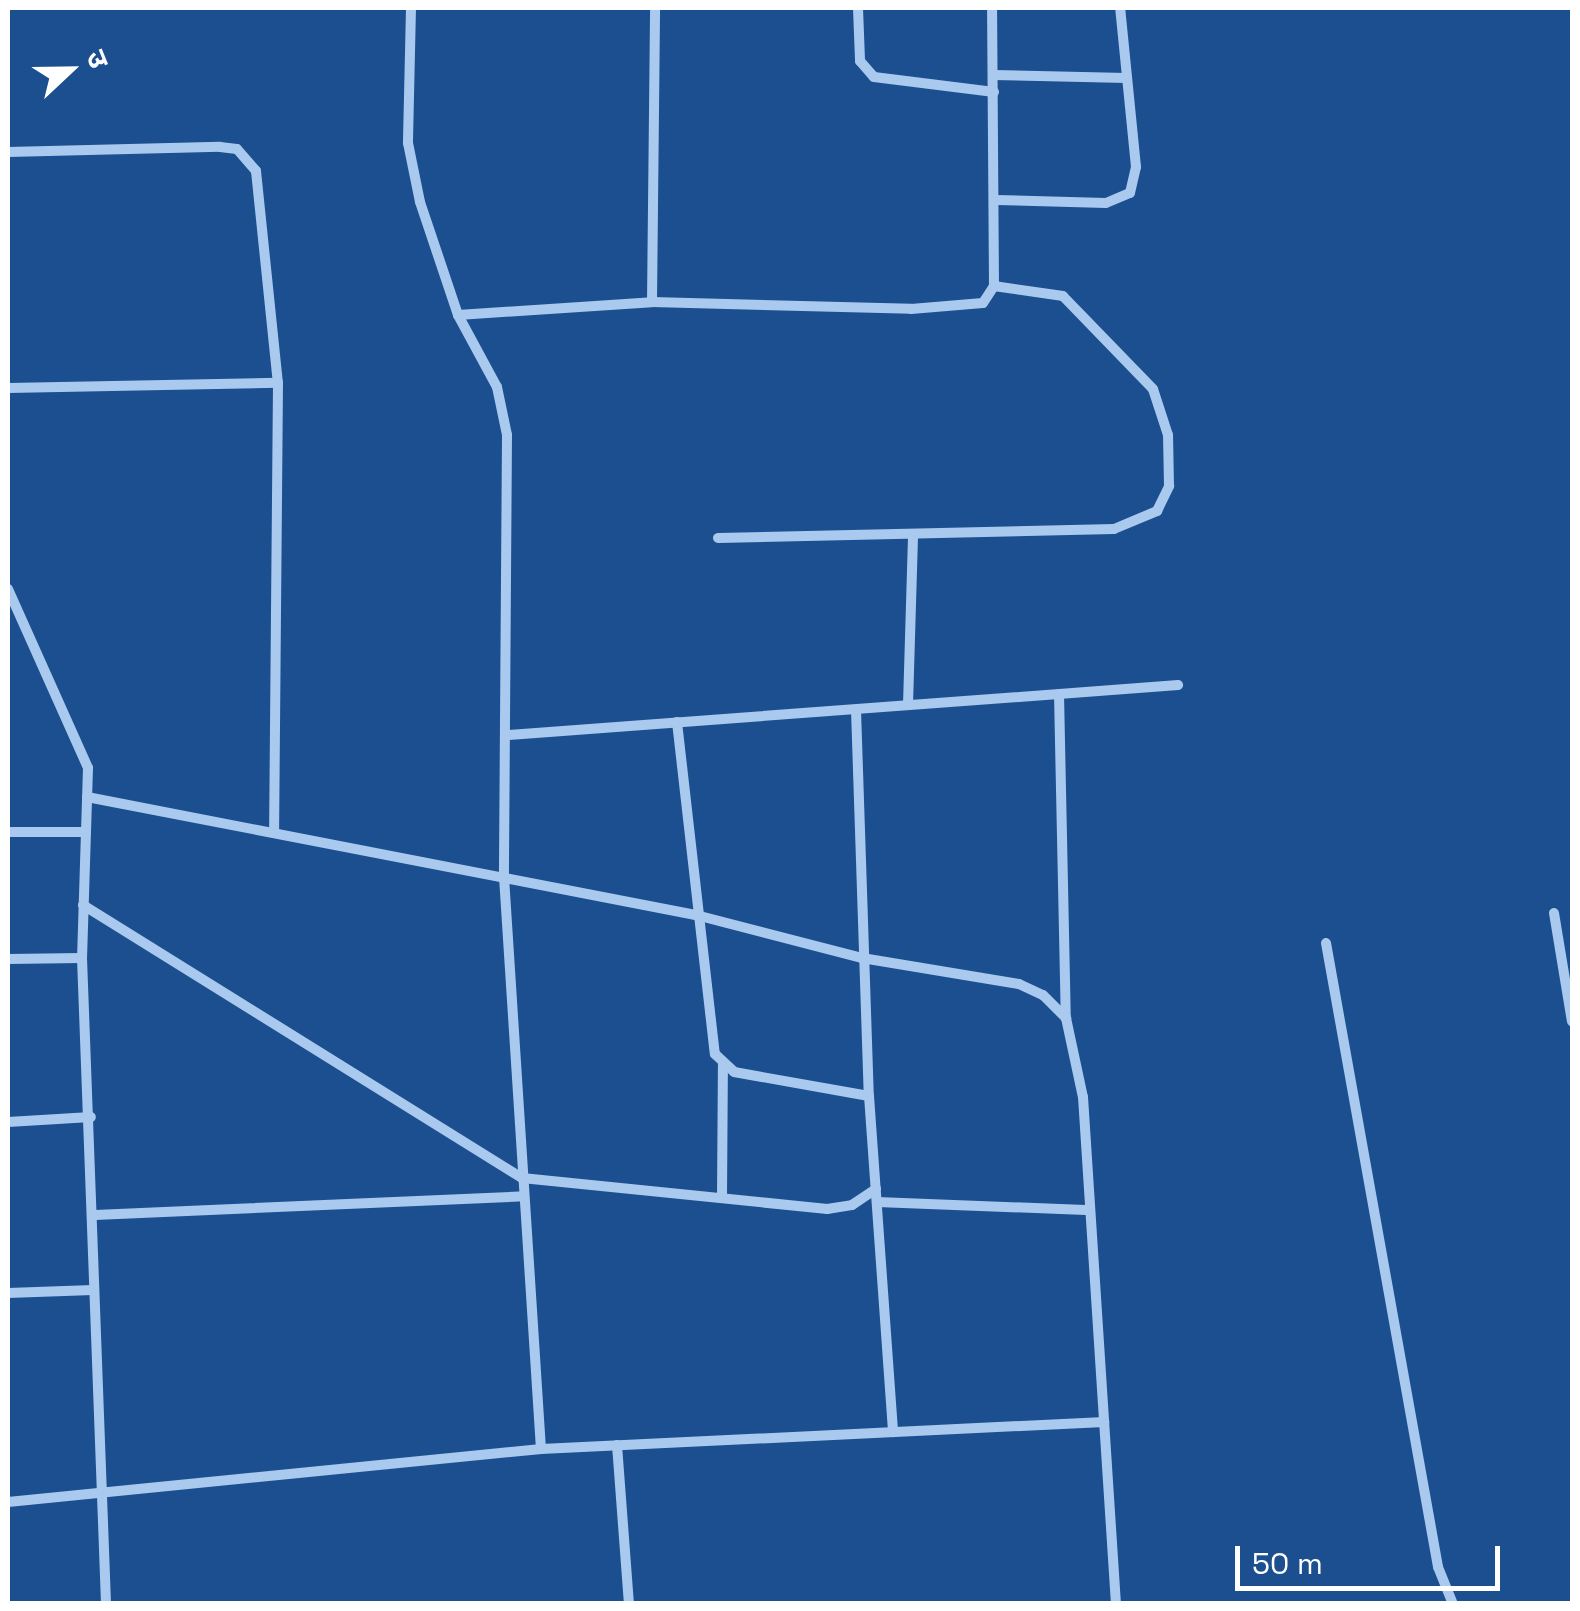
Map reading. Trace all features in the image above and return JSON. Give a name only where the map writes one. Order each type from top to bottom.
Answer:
[{"type":"street","points":[[411,8],[408,142],[420,202],[458,315],[498,387],[507,435],[508,735],[504,877],[541,1449]]},
{"type":"street","points":[[652,302],[655,8]]},
{"type":"street","points":[[858,8],[860,61],[874,76],[994,92]]},
{"type":"street","points":[[458,315],[652,302],[966,308],[983,303],[994,286],[992,8]]},
{"type":"street","points":[[994,200],[1106,203],[1130,193],[1136,167],[1120,8]]},
{"type":"street","points":[[993,75],[1127,78]]},
{"type":"street","points":[[8,152],[220,146],[247,156],[261,186],[278,383],[274,830]]},
{"type":"street","points":[[718,538],[1114,530],[1146,520],[1164,500],[1168,434],[1154,389],[1063,296],[994,286]]},
{"type":"street","points":[[8,388],[278,383]]},
{"type":"street","points":[[908,706],[913,534]]},
{"type":"street","points":[[8,589],[12,612],[88,768],[82,958],[95,1215],[93,1290],[106,1604]]},
{"type":"street","points":[[508,735],[1178,685]]},
{"type":"street","points":[[1060,694],[1066,1018],[1083,1097],[1086,1210],[1116,1604]]},
{"type":"street","points":[[856,710],[869,1096],[893,1432]]},
{"type":"street","points":[[676,722],[711,1039],[723,1065],[722,1197]]},
{"type":"street","points":[[87,797],[274,830],[696,915],[862,958],[1020,984],[1066,1018]]},
{"type":"street","points":[[8,832],[86,832]]},
{"type":"street","points":[[83,905],[522,1178],[838,1209],[876,1196],[1086,1210]]},
{"type":"street","points":[[1554,913],[1572,1022]]},
{"type":"street","points":[[1326,942],[1438,1568],[1453,1604]]},
{"type":"street","points":[[8,959],[82,958]]},
{"type":"street","points":[[723,1065],[869,1096]]},
{"type":"street","points":[[8,1122],[91,1117]]},
{"type":"street","points":[[95,1215],[524,1196]]},
{"type":"street","points":[[8,1293],[93,1290]]},
{"type":"street","points":[[8,1502],[541,1449],[1104,1422]]},
{"type":"street","points":[[617,1445],[628,1604]]}]
